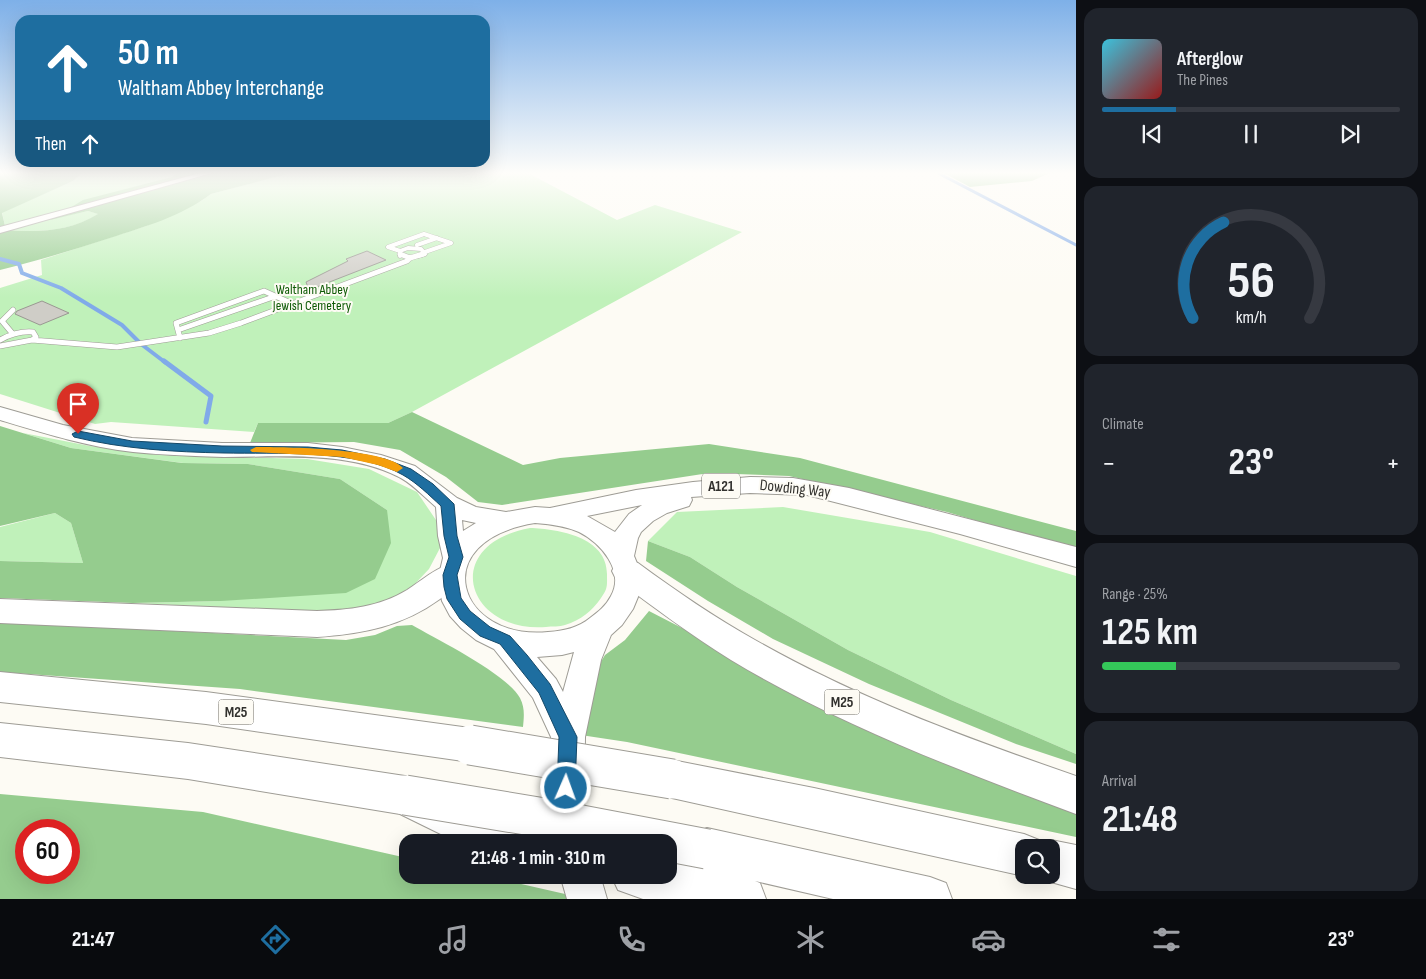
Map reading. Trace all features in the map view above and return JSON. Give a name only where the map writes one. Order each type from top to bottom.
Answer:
[{"type":"highway","name":"M25","points":[[624,563],[698,622],[790,675],[861,711],[938,744],[1076,795]]},
{"type":"highway","points":[[0,611],[317,624],[345,623],[364,621],[400,610],[416,601],[453,566]]},
{"type":"highway","name":"M25","points":[[0,687],[215,710],[470,746],[672,780],[814,808],[1015,853]]},
{"type":"highway","points":[[0,740],[188,761],[544,818],[707,849],[930,899]]},
{"type":"highway","points":[[405,795],[486,834]]},
{"type":"highway","points":[[1060,863],[1076,867]]},
{"type":"highway","points":[[675,884],[744,899]]},
{"type":"main road","points":[[0,413],[59,431],[132,445],[222,450],[308,450],[342,454],[381,462],[407,471],[448,504],[471,514],[504,520]]},
{"type":"main road","name":"Dowding Way","points":[[551,516],[612,502],[674,492],[736,485],[780,485],[824,490],[1010,537],[1076,557]]},
{"type":"main road","name":"Dowding Way","points":[[624,563],[627,533],[642,516],[670,502],[695,497],[782,497],[890,508]]},
{"type":"main road","points":[[448,504],[453,566],[451,587],[455,599],[465,615],[485,632],[505,640],[527,645],[552,645],[577,640],[598,629],[614,616],[624,600],[628,582],[624,563],[612,542],[595,529],[574,520],[551,516],[534,515],[504,520],[478,533],[463,547],[453,566]]},
{"type":"main road","points":[[569,834],[565,822],[568,737],[586,660],[598,629]]},
{"type":"main road","points":[[505,640],[545,689],[568,737]]},
{"type":"main road","points":[[583,884],[587,899]]},
{"type":"street","points":[[0,230],[58,214]]},
{"type":"lane","points":[[400,251],[400,256],[420,257],[425,252],[451,243],[424,234],[388,247],[400,251],[416,248],[425,252]]},
{"type":"lane","points":[[417,245],[438,238]]},
{"type":"lane","points":[[0,346],[32,340],[117,348],[180,338],[233,325],[407,261],[410,258]]},
{"type":"lane","points":[[180,338],[176,323],[264,291],[293,304]]},
{"type":"lane","points":[[178,330],[276,296]]},
{"type":"lane","points":[[12,334],[2,321],[13,310]]},
{"type":"lane","points":[[0,340],[12,334],[33,332],[36,337],[32,340]]},
{"type":"green space","points":[[0,214],[2,214],[6,230],[42,231],[65,228],[98,214],[177,214],[69,251],[0,270]]},
{"type":"green space","points":[[2,214],[66,214],[52,219],[75,214],[99,214],[77,224],[54,230],[6,230]]},
{"type":"green space","points":[[60,214],[76,214],[50,220]]},
{"type":"green space","name":"Waltham Abbey Jewish Cemetery","points":[[173,214],[606,214],[617,220],[632,214],[684,214],[742,232],[412,412],[388,423],[258,423],[254,432],[111,422],[95,424],[0,394],[0,288],[42,275],[41,260],[146,226]]},
{"type":"green space","points":[[412,412],[523,465],[560,458],[709,444],[800,458],[1076,531],[1076,550],[947,512],[789,476],[709,473],[502,505],[478,502],[446,477],[400,450],[354,442],[250,443],[258,423],[388,423]]},
{"type":"green space","points":[[0,426],[71,448],[182,463],[248,464],[340,479],[387,510],[391,543],[375,579],[346,593],[221,601],[133,603],[0,598],[0,561],[83,563],[71,523],[55,513],[0,526]]},
{"type":"green space","points":[[23,433],[90,446],[159,455],[307,459],[369,469],[417,492],[438,523],[440,548],[429,569],[413,586],[393,598],[361,610],[285,610],[133,603],[221,601],[387,510],[340,479],[248,464],[183,463],[71,448]]},
{"type":"green space","points":[[783,507],[930,532],[1076,576],[1076,754],[951,700],[848,650],[737,587],[690,557],[648,541],[677,512]]},
{"type":"green space","points":[[55,513],[71,523],[83,563],[0,561],[0,527]]},
{"type":"green space","points":[[530,528],[554,530],[579,538],[590,543],[599,551],[605,561],[607,587],[605,592],[586,614],[565,625],[546,627],[519,625],[497,616],[482,603],[474,586],[474,568],[483,551],[501,537]]},
{"type":"green space","points":[[648,541],[690,557],[737,587],[848,650],[951,700],[1076,754],[1076,764],[1016,744],[869,684],[773,639],[708,601],[646,561]]},
{"type":"green space","points":[[649,611],[740,658],[1076,801],[1076,837],[627,742],[574,734],[588,683],[605,655],[625,640]]},
{"type":"green space","points":[[0,622],[346,640],[375,635],[397,626],[412,625],[487,668],[513,689],[523,705],[523,727],[240,689],[0,672]]},
{"type":"green space","points":[[0,794],[203,812],[399,856],[399,884],[521,884],[587,899],[0,899]]},
{"type":"building","points":[[367,251],[386,260],[309,290],[306,282],[348,261],[346,259]]},
{"type":"building","points":[[42,301],[69,313],[40,325],[15,314],[17,311]]},
{"type":"waterway","points":[[1016,214],[1076,245]]},
{"type":"waterway","points":[[0,259],[19,264],[22,273],[61,288],[122,325],[141,344],[166,363]]},
{"type":"waterway","points":[[164,361],[211,396],[206,422]]},
{"type":"slow traffic","points":[[256,450],[308,450],[342,454],[381,462],[397,468]]},
{"type":"route","points":[[78,434],[132,445],[222,450],[308,450],[342,454],[381,462],[407,471],[448,504],[451,536],[456,557],[450,575],[451,587],[455,599],[465,615],[485,632],[505,640],[545,689],[568,737],[566,788]]}]
